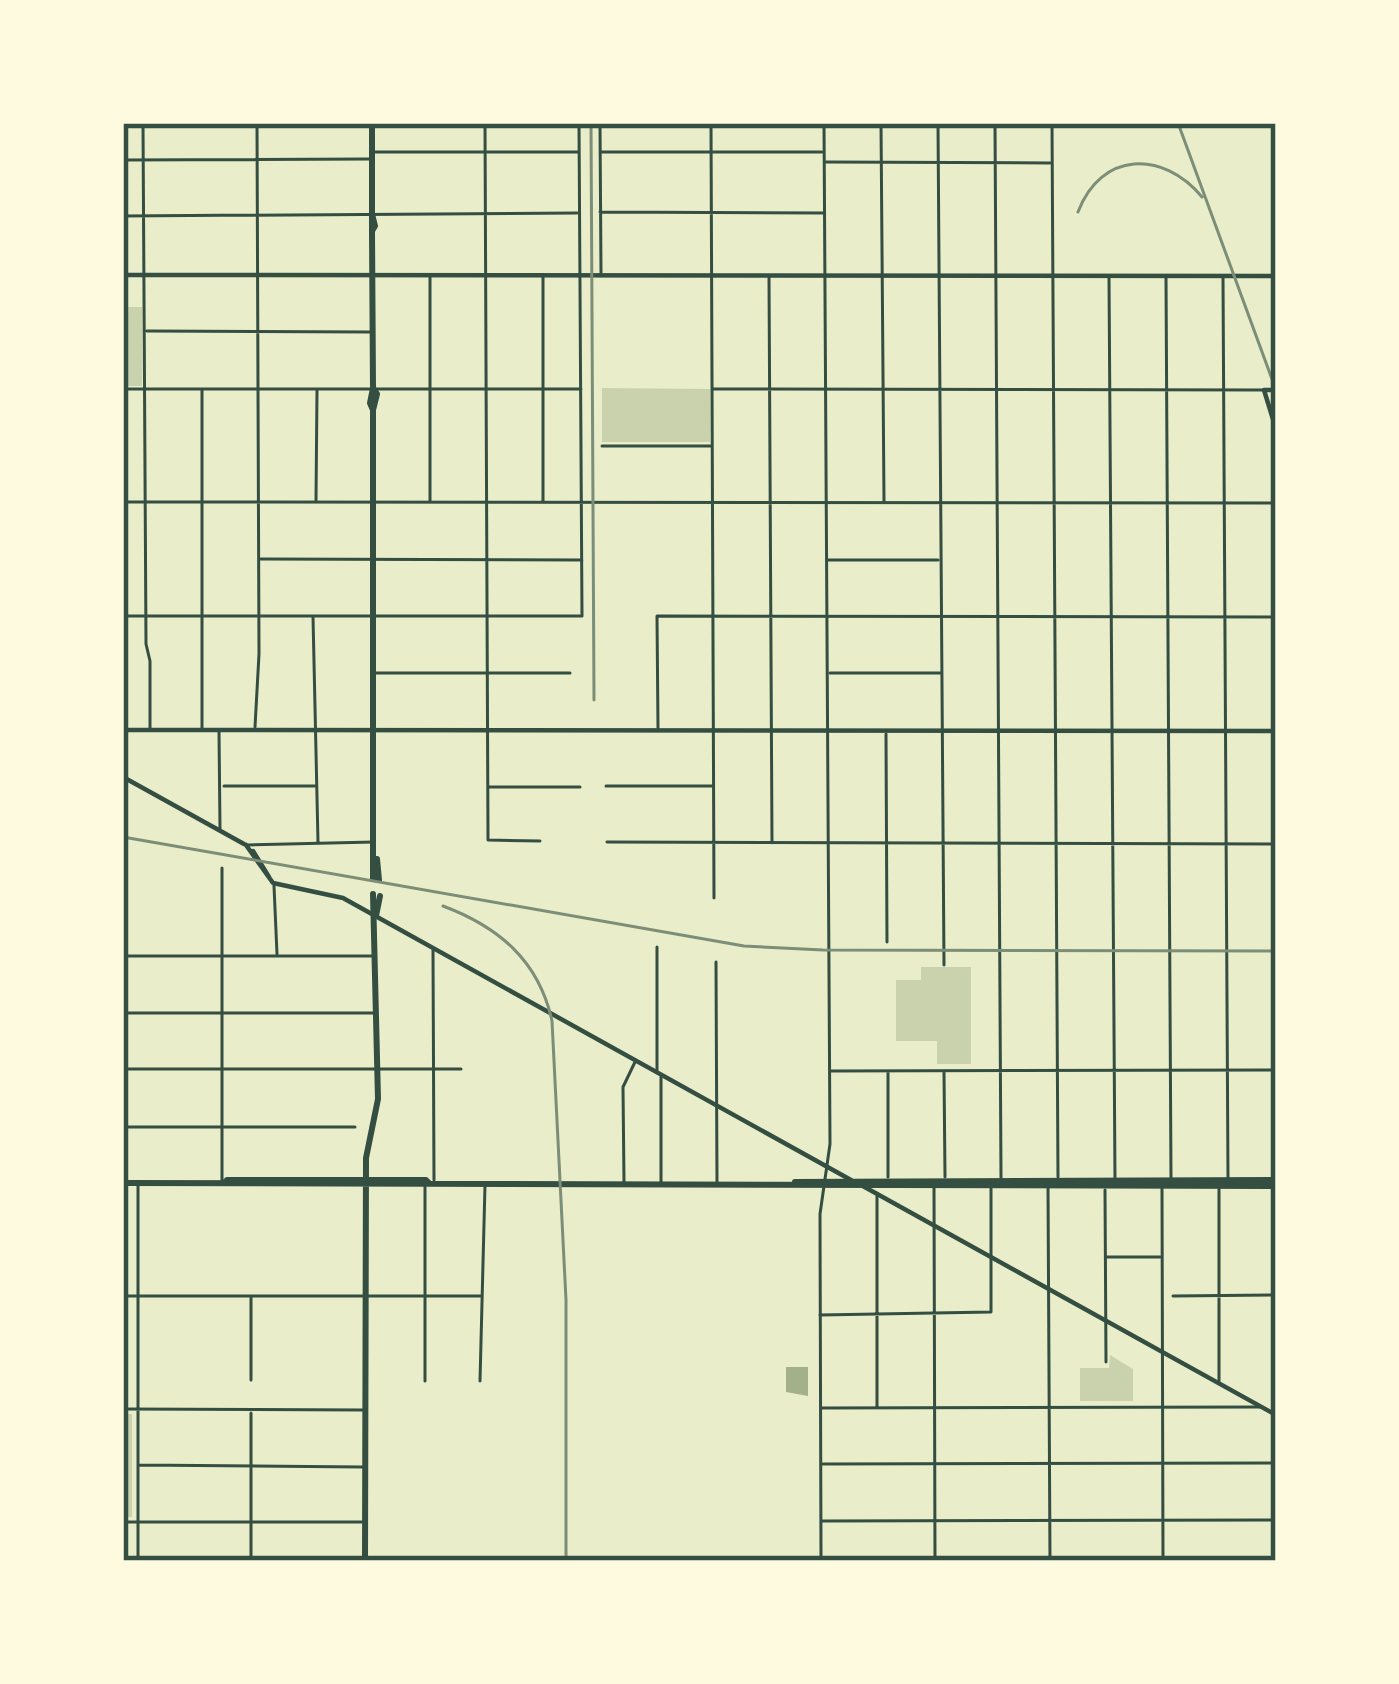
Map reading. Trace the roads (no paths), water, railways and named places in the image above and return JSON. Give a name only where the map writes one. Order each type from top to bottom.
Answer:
[{"type":"main road","points":[[372,123],[376,879]]},
{"type":"main road","points":[[123,275],[1276,276]]},
{"type":"main road","points":[[1276,390],[1264,390],[1276,428]]},
{"type":"main road","points":[[123,730],[1276,731]]},
{"type":"main road","points":[[123,777],[246,845],[273,883],[326,892],[376,916],[1276,1414]]},
{"type":"main road","points":[[365,1561],[365,1158],[378,1070],[376,895]]},
{"type":"main road","points":[[123,1184],[227,1180],[1276,1183]]},
{"type":"main road","points":[[823,1183],[888,1183]]},
{"type":"main road","points":[[1276,1213],[1276,1332]]},
{"type":"street","points":[[143,123],[150,730]]},
{"type":"street","points":[[255,730],[260,616],[257,123]]},
{"type":"street","points":[[485,123],[488,841],[540,841]]},
{"type":"street","points":[[123,616],[582,616],[579,123]]},
{"type":"street","points":[[600,123],[601,275]]},
{"type":"street","points":[[711,123],[714,898]]},
{"type":"street","points":[[821,1561],[820,1315],[823,1183],[830,1144],[824,123]]},
{"type":"street","points":[[881,123],[884,503]]},
{"type":"street","points":[[938,123],[944,965]]},
{"type":"street","points":[[820,1315],[991,1312],[1000,1070],[995,123]]},
{"type":"street","points":[[1052,123],[1058,1183]]},
{"type":"street","points":[[123,160],[580,152]]},
{"type":"street","points":[[600,152],[824,152]]},
{"type":"street","points":[[824,162],[1052,163]]},
{"type":"street","points":[[600,212],[824,213]]},
{"type":"street","points":[[123,216],[580,213]]},
{"type":"street","points":[[430,275],[430,502]]},
{"type":"street","points":[[543,275],[543,503]]},
{"type":"street","points":[[769,275],[772,843]]},
{"type":"street","points":[[1106,1362],[1114,1070],[1109,275]]},
{"type":"street","points":[[1163,1561],[1162,1258],[1171,1070],[1166,275]]},
{"type":"street","points":[[1219,1383],[1227,1070],[1223,275]]},
{"type":"street","points":[[145,331],[373,332]]},
{"type":"street","points":[[202,388],[202,730]]},
{"type":"street","points":[[316,502],[317,388]]},
{"type":"street","points":[[123,389],[581,389]]},
{"type":"street","points":[[712,389],[1264,390]]},
{"type":"street","points":[[602,446],[713,446]]},
{"type":"street","points":[[123,502],[1276,503]]},
{"type":"street","points":[[260,559],[581,560]]},
{"type":"street","points":[[827,560],[940,560]]},
{"type":"street","points":[[313,616],[318,842]]},
{"type":"street","points":[[658,730],[657,616],[1276,617]]},
{"type":"street","points":[[375,673],[570,673]]},
{"type":"street","points":[[828,673],[940,673]]},
{"type":"street","points":[[219,730],[220,831]]},
{"type":"street","points":[[886,730],[887,942]]},
{"type":"street","points":[[220,786],[318,786]]},
{"type":"street","points":[[606,786],[714,787]]},
{"type":"street","points":[[488,787],[580,787]]},
{"type":"street","points":[[246,845],[375,842]]},
{"type":"street","points":[[607,842],[1276,844]]},
{"type":"street","points":[[222,868],[223,1183]]},
{"type":"street","points":[[273,883],[277,956]]},
{"type":"street","points":[[657,947],[661,1184]]},
{"type":"street","points":[[425,1381],[433,948]]},
{"type":"street","points":[[123,956],[376,956]]},
{"type":"street","points":[[716,962],[717,1184]]},
{"type":"street","points":[[123,1013],[377,1012]]},
{"type":"street","points":[[624,1184],[623,1087],[636,1061]]},
{"type":"street","points":[[123,1070],[461,1070]]},
{"type":"street","points":[[830,1071],[1276,1070]]},
{"type":"street","points":[[888,1071],[888,1183]]},
{"type":"street","points":[[944,1071],[945,1183]]},
{"type":"street","points":[[123,1126],[355,1127]]},
{"type":"street","points":[[934,1183],[935,1561]]},
{"type":"street","points":[[1048,1183],[1050,1561]]},
{"type":"street","points":[[137,1184],[137,1561]]},
{"type":"street","points":[[481,1381],[482,1190],[486,1184]]},
{"type":"street","points":[[877,1408],[878,1194]]},
{"type":"street","points":[[1106,1257],[1162,1258]]},
{"type":"street","points":[[1173,1296],[1276,1295]]},
{"type":"street","points":[[123,1296],[481,1297]]},
{"type":"street","points":[[250,1380],[251,1296]]},
{"type":"street","points":[[820,1408],[1262,1407]]},
{"type":"street","points":[[123,1409],[365,1410]]},
{"type":"street","points":[[251,1409],[251,1561]]},
{"type":"street","points":[[821,1465],[1276,1463]]},
{"type":"street","points":[[137,1465],[365,1467]]},
{"type":"street","points":[[821,1520],[1276,1520]]},
{"type":"street","points":[[123,1522],[365,1522]]},
{"type":"railway","points":[[591,123],[594,700]]},
{"type":"railway","points":[[1178,123],[1276,390]]},
{"type":"railway","points":[[1078,212],[1102,177],[1134,164],[1169,171],[1202,197]]},
{"type":"railway","points":[[123,837],[744,946],[1276,951]]},
{"type":"railway","points":[[443,906],[482,924],[514,949],[537,981],[552,1021],[566,1300],[566,1561]]}]
